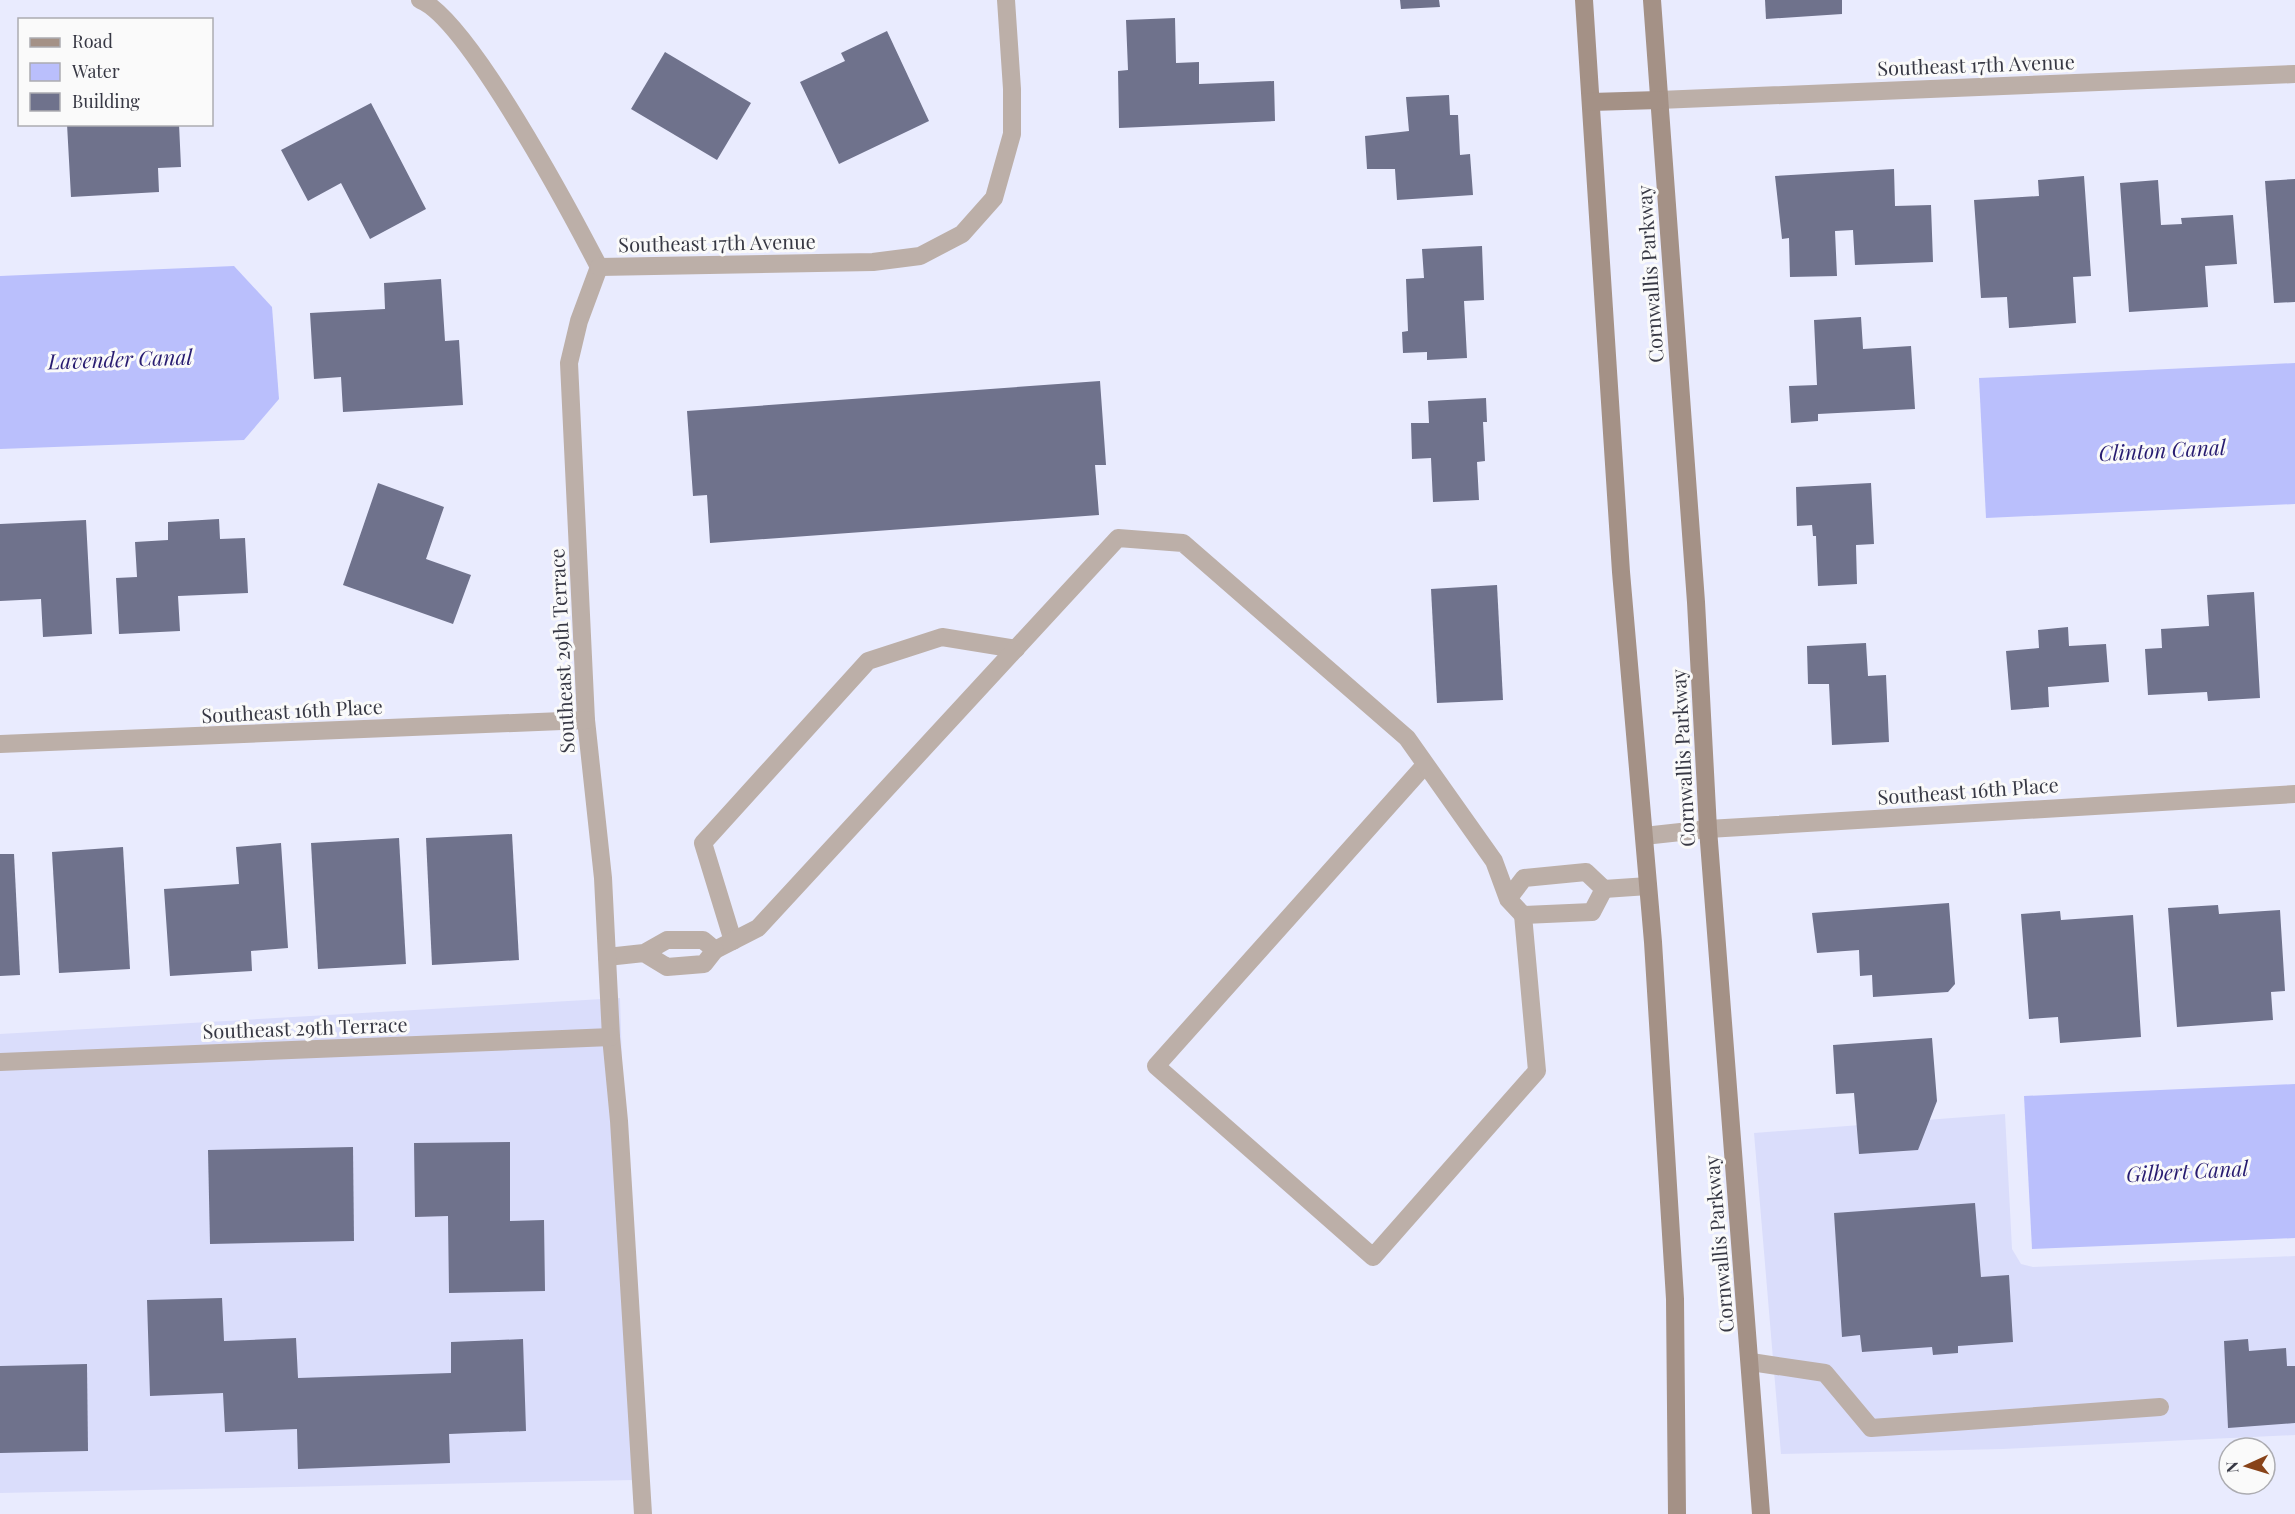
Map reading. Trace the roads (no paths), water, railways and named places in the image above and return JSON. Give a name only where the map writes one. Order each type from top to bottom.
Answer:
[{"type":"street","name":"Southeast 17th Avenue","points":[[420,0],[429,4],[461,36],[562,195],[599,267],[873,262],[920,256],[962,234],[994,198],[1012,134],[1012,89],[1006,0]]},
{"type":"street","points":[[1584,0],[1621,572],[1648,886],[1675,1299],[1677,1514]]},
{"type":"street","name":"Cornwallis Parkway","points":[[1652,0],[1693,568],[1708,829],[1761,1514]]},
{"type":"street","name":"Southeast 17th Avenue","points":[[1659,100],[2295,74]]},
{"type":"street","points":[[1591,102],[1659,100]]},
{"type":"street","name":"Southeast 29th Terrace","points":[[599,267],[579,321],[568,363],[586,720],[603,878],[611,1036],[619,1121],[643,1514]]},
{"type":"street","points":[[644,954],[667,967],[704,964],[715,950],[758,928],[1118,538],[1183,543],[1407,738],[1494,861],[1508,899],[1523,915],[1537,1071],[1373,1257],[1156,1066],[1425,765]]},
{"type":"street","points":[[733,941],[704,843],[868,661],[942,637],[1016,649]]},
{"type":"street","name":"Southeast 16th Place","points":[[0,744],[586,720]]},
{"type":"street","name":"Southeast 16th Place","points":[[1644,836],[1708,829],[2295,794]]},
{"type":"street","points":[[1508,899],[1524,878],[1586,872],[1604,889],[1648,886]]},
{"type":"street","points":[[1523,915],[1592,912],[1604,889]]},
{"type":"street","points":[[607,957],[644,954],[667,940],[703,940],[715,950]]},
{"type":"street","name":"Southeast 29th Terrace","points":[[0,1062],[611,1036]]},
{"type":"street","points":[[1751,1362],[1825,1373],[1871,1428],[2160,1407]]},
{"type":"water","name":"Lavender Canal","points":[[234,266],[272,307],[279,399],[244,440],[0,449],[0,276]]},
{"type":"water","name":"Clinton Canal","points":[[2295,363],[2295,504],[1986,518],[1979,378]]},
{"type":"water","name":"Gilbert Canal","points":[[2295,1084],[2295,1238],[2032,1249],[2024,1096]]}]
